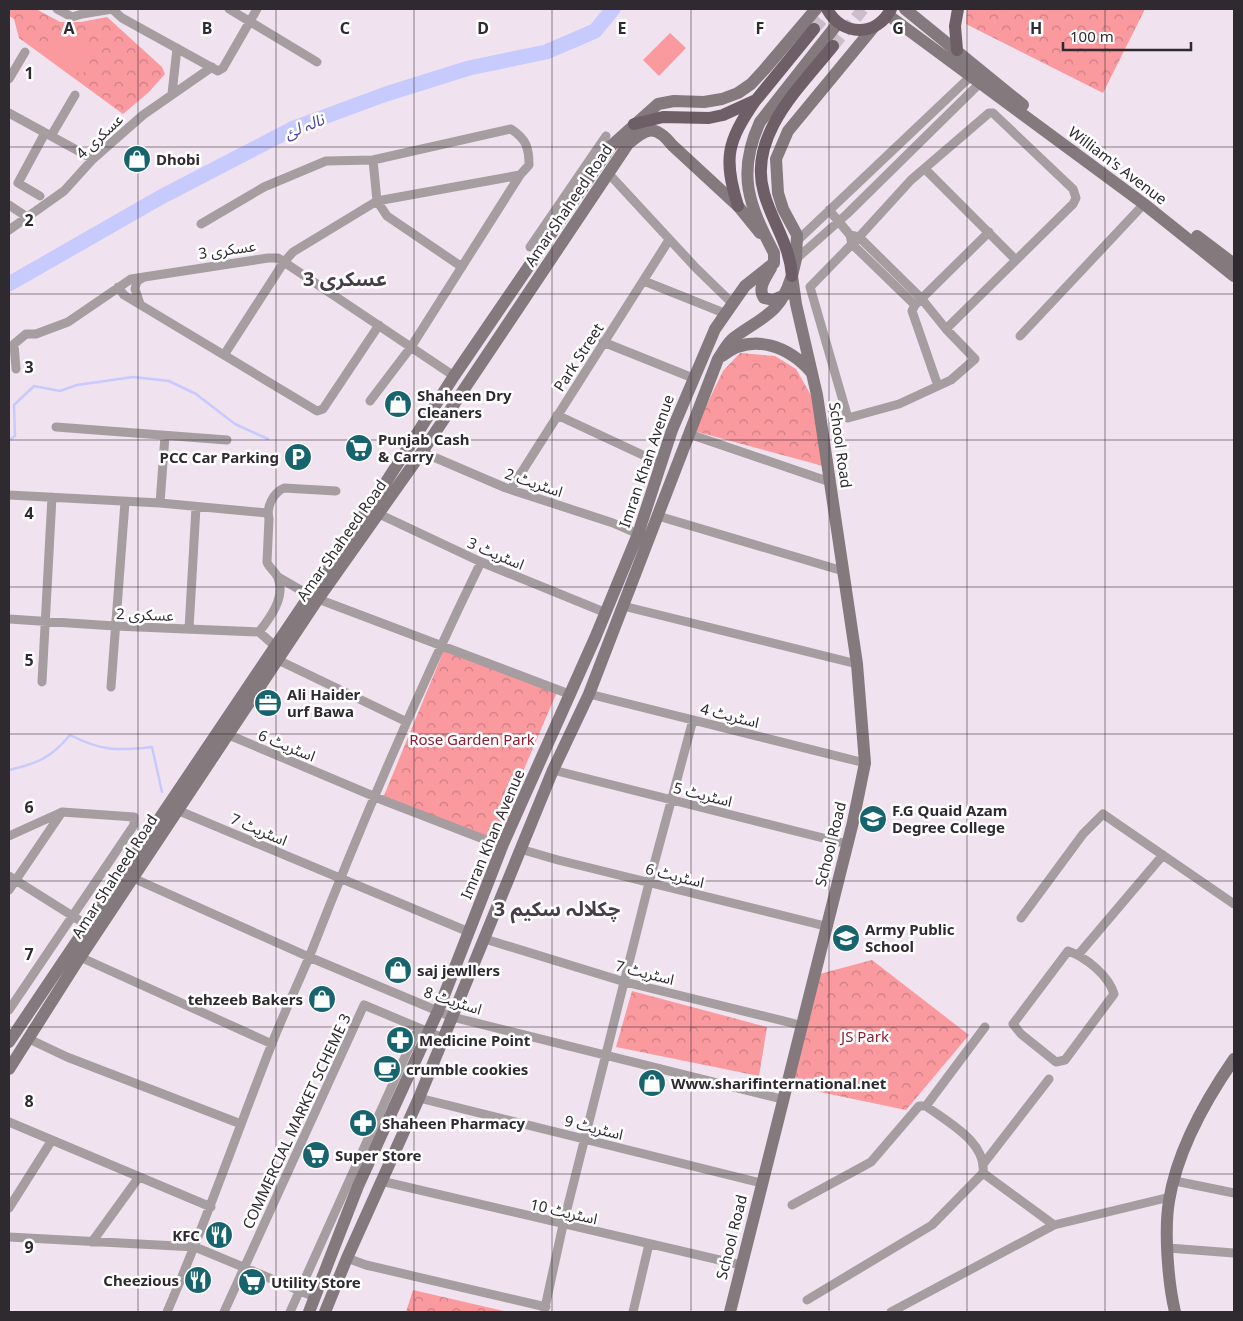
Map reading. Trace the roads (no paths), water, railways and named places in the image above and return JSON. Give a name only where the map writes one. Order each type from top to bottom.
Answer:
[{"type":"main road","name":"Amar Shaheed Road","points":[[9,1069],[80,957],[128,875],[275,646],[397,489],[609,174],[634,124],[658,104],[674,101],[704,102],[722,99],[738,93],[751,84],[764,70],[816,9]]},
{"type":"main road","points":[[827,9],[838,23],[854,30],[873,28]]},
{"type":"main road","points":[[905,9],[1017,100],[1234,264]]},
{"type":"main road","points":[[956,50],[955,26],[958,9]]},
{"type":"main road","points":[[792,276],[796,259],[797,241],[778,193],[776,159],[781,144],[798,117],[873,28],[889,12]]},
{"type":"main road","name":"William's Avenue","points":[[889,12],[974,80],[1144,204],[1234,276]]},
{"type":"main road","points":[[785,295],[773,300],[764,298],[761,295],[762,287],[774,263],[774,253],[748,193],[748,158],[752,139],[760,122],[838,23]]},
{"type":"main road","points":[[738,206],[730,182],[728,160],[739,124],[756,100],[814,29]]},
{"type":"main road","points":[[792,276],[788,250],[764,192],[761,176],[762,157],[773,125],[833,46]]},
{"type":"main road","points":[[634,124],[663,118],[709,118],[723,115],[756,100]]},
{"type":"main road","name":"Amar Shaheed Road","points":[[9,1042],[88,925],[177,810],[229,736],[278,660],[314,597],[386,482],[563,207],[624,141],[642,132],[653,130],[663,134],[672,145],[738,206],[770,244]]},
{"type":"main road","name":"Imran Khan Avenue","points":[[308,1312],[361,1178],[423,1030],[438,1011],[503,844],[638,534],[672,430],[693,378],[728,308],[744,286],[774,263]]},
{"type":"main road","name":"Imran Khan Avenue","points":[[325,1312],[347,1258],[419,1098],[553,770],[590,694],[718,359],[733,337],[767,316],[785,295],[792,276]]},
{"type":"main road","name":"School Road","points":[[730,1312],[865,763],[856,664],[830,482],[813,375],[796,304],[792,276]]},
{"type":"main road","points":[[718,359],[730,350],[743,345],[770,344],[796,358],[813,375]]},
{"type":"main road","points":[[386,482],[397,489]]},
{"type":"main road","points":[[1175,1312],[1170,1293],[1168,1248],[1170,1197],[1178,1165],[1198,1120],[1234,1059]]},
{"type":"street","points":[[57,9],[72,17],[84,12],[112,9],[122,18],[212,67]]},
{"type":"street","points":[[230,9],[317,62]]},
{"type":"street","points":[[250,21],[256,9]]},
{"type":"street","name":"عسکری 4","points":[[9,230],[64,191],[93,159],[143,115],[172,94],[201,77],[212,67],[218,71],[223,68],[250,21]]},
{"type":"street","points":[[172,94],[177,48]]},
{"type":"street","points":[[9,79],[25,52]]},
{"type":"street","points":[[797,241],[974,80]]},
{"type":"street","points":[[796,259],[839,221],[974,80]]},
{"type":"street","points":[[40,196],[18,183],[75,95]]},
{"type":"street","points":[[829,210],[854,239],[975,358],[951,380],[899,404],[848,418],[810,287],[854,239],[911,180],[989,112],[993,113],[1073,189],[1076,198],[1073,204],[946,329]]},
{"type":"street","points":[[9,113],[93,159]]},
{"type":"street","points":[[201,224],[264,187],[326,161],[373,160],[511,129],[523,138],[529,149],[529,165],[520,175],[411,347],[370,401]]},
{"type":"street","points":[[530,247],[563,207],[606,136]]},
{"type":"street","points":[[373,160],[378,201],[387,216],[462,267]]},
{"type":"street","points":[[925,169],[1016,260]]},
{"type":"street","points":[[609,174],[728,308]]},
{"type":"street","points":[[224,355],[284,262],[293,252],[378,201],[520,175]]},
{"type":"street","points":[[1020,336],[1144,204]]},
{"type":"street","points":[[9,205],[27,217]]},
{"type":"street","points":[[938,386],[913,318],[912,310],[989,232]]},
{"type":"street","name":"Park Street","points":[[511,489],[669,240]]},
{"type":"street","name":"عسکری 3","points":[[16,369],[14,344],[26,334],[36,334],[68,322],[131,279],[241,260],[278,258],[454,376]]},
{"type":"street","points":[[140,304],[135,290],[137,282],[144,277]]},
{"type":"street","points":[[644,281],[728,308]]},
{"type":"street","points":[[118,287],[124,295],[320,411],[379,325]]},
{"type":"street","points":[[603,342],[693,378]]},
{"type":"street","points":[[557,415],[662,464]]},
{"type":"street","points":[[56,426],[227,440]]},
{"type":"street","points":[[689,434],[830,482]]},
{"type":"street","points":[[160,503],[165,436]]},
{"type":"street","name":"اسٹریٹ 2","points":[[422,452],[511,489],[613,523],[638,534]]},
{"type":"street","points":[[336,491],[284,488],[278,491],[272,498],[267,513],[269,519],[267,562],[278,577],[314,597],[569,694]]},
{"type":"street","points":[[9,495],[160,503],[267,513]]},
{"type":"street","points":[[42,682],[52,497]]},
{"type":"street","points":[[111,687],[126,502]]},
{"type":"street","points":[[189,629],[196,507]]},
{"type":"street","name":"اسٹریٹ 3","points":[[379,514],[481,562],[604,612]]},
{"type":"street","points":[[658,516],[843,571]]},
{"type":"street","points":[[167,1312],[211,1207],[272,1044],[405,720],[481,562]]},
{"type":"street","points":[[275,646],[259,632],[278,600],[278,577]]},
{"type":"street","points":[[623,606],[856,664]]},
{"type":"street","name":"عسکری 2","points":[[9,619],[259,632]]},
{"type":"street","points":[[278,660],[405,720]]},
{"type":"street","name":"اسٹریٹ 4","points":[[590,694],[865,763]]},
{"type":"street","points":[[347,1258],[366,1265],[545,1310],[563,1225],[649,883],[693,720]]},
{"type":"street","name":"اسٹریٹ 6","points":[[229,736],[374,796],[486,840],[503,844]]},
{"type":"street","name":"اسٹریٹ 5","points":[[553,770],[846,844]]},
{"type":"street","name":"اسٹریٹ 7","points":[[177,810],[469,932]]},
{"type":"street","points":[[9,890],[12,878],[62,812]]},
{"type":"street","points":[[9,836],[62,812],[131,816],[135,820],[74,917],[9,1010]]},
{"type":"street","points":[[1021,918],[1083,834],[1103,814],[1234,904]]},
{"type":"street","name":"اسٹریٹ 6","points":[[520,849],[825,926]]},
{"type":"street","points":[[1078,955],[1162,855]]},
{"type":"street","name":"اسٹریٹ 8","points":[[128,875],[309,957],[452,1017],[782,1099]]},
{"type":"street","points":[[12,878],[88,925]]},
{"type":"street","name":"اسٹریٹ 7","points":[[485,938],[625,982],[800,1026]]},
{"type":"street","points":[[1068,951],[1078,955],[1111,984],[1114,994],[1065,1060],[1056,1062],[1021,1034],[1013,1024],[1068,951]]},
{"type":"street","points":[[80,957],[272,1044]]},
{"type":"street","name":"COMMERCIAL MARKET SCHEME 3","points":[[224,1312],[364,1005],[423,1030]]},
{"type":"street","points":[[926,1106],[985,1028]]},
{"type":"street","points":[[290,1312],[423,1030],[443,1038]]},
{"type":"street","points":[[28,1039],[67,1057],[241,1124]]},
{"type":"street","points":[[984,1163],[1049,1079]]},
{"type":"street","name":"اسٹریٹ 9","points":[[419,1098],[761,1183]]},
{"type":"street","points":[[792,1205],[871,1162],[919,1106],[926,1106],[980,1151],[984,1163],[983,1173],[932,1225],[807,1300]]},
{"type":"street","points":[[9,1122],[211,1207]]},
{"type":"street","points":[[9,1208],[52,1140]]},
{"type":"street","points":[[983,1173],[1054,1225]]},
{"type":"street","points":[[92,1242],[139,1177]]},
{"type":"street","name":"اسٹریٹ 10","points":[[381,1181],[741,1265]]},
{"type":"street","points":[[1175,1182],[1234,1193]]},
{"type":"street","points":[[891,1312],[1054,1225],[1170,1197]]},
{"type":"street","points":[[9,1238],[195,1247],[315,1297]]},
{"type":"street","points":[[633,1312],[648,1244]]},
{"type":"street","points":[[1168,1248],[1234,1253]]},
{"type":"waterway","name":"نالہ لئ","points":[[9,284],[161,197],[294,128],[386,94],[469,68],[546,52],[595,31],[613,9]]},
{"type":"waterway","points":[[9,440],[15,436],[14,405],[34,386],[60,391],[77,385],[133,377],[169,381],[196,394],[235,424],[268,439]]},
{"type":"waterway","points":[[9,770],[36,762],[50,754],[70,735],[101,747],[119,749],[152,747],[162,792]]},
{"type":"tunnel","points":[[814,29],[831,9]]},
{"type":"tunnel","points":[[833,46],[863,9]]},
{"type":"place","name":"Dhobi","points":[[137,159]]},
{"type":"place","name":"Shaheen Dry Cleaners","points":[[398,404]]},
{"type":"place","name":"Punjab Cash & Carry","points":[[359,448]]},
{"type":"place","name":"PCC Car Parking","points":[[298,457]]},
{"type":"place","name":"Ali Haider urf Bawa","points":[[268,703]]},
{"type":"place","name":"F.G Quaid Azam Degree College","points":[[873,819]]},
{"type":"place","name":"Army Public School","points":[[846,938]]},
{"type":"place","name":"saj jewllers","points":[[398,970]]},
{"type":"place","name":"tehzeeb Bakers","points":[[322,999]]},
{"type":"place","name":"Medicine Point","points":[[400,1040]]},
{"type":"place","name":"crumble cookies","points":[[387,1069]]},
{"type":"place","name":"Www.sharifinternational.net","points":[[652,1083]]},
{"type":"place","name":"Shaheen Pharmacy","points":[[363,1123]]},
{"type":"place","name":"Super Store","points":[[316,1155]]},
{"type":"place","name":"KFC","points":[[219,1235]]},
{"type":"place","name":"Cheezious","points":[[198,1280]]},
{"type":"place","name":"Utility Store","points":[[252,1282]]},
{"type":"district","name":"عسکری 3","points":[[345,278]]},
{"type":"district","name":"چکلالہ سکیم 3","points":[[557,908]]},
{"type":"park label","name":"Rose Garden Park","points":[[472,739]]},
{"type":"park label","name":"JS Park","points":[[865,1036]]}]
